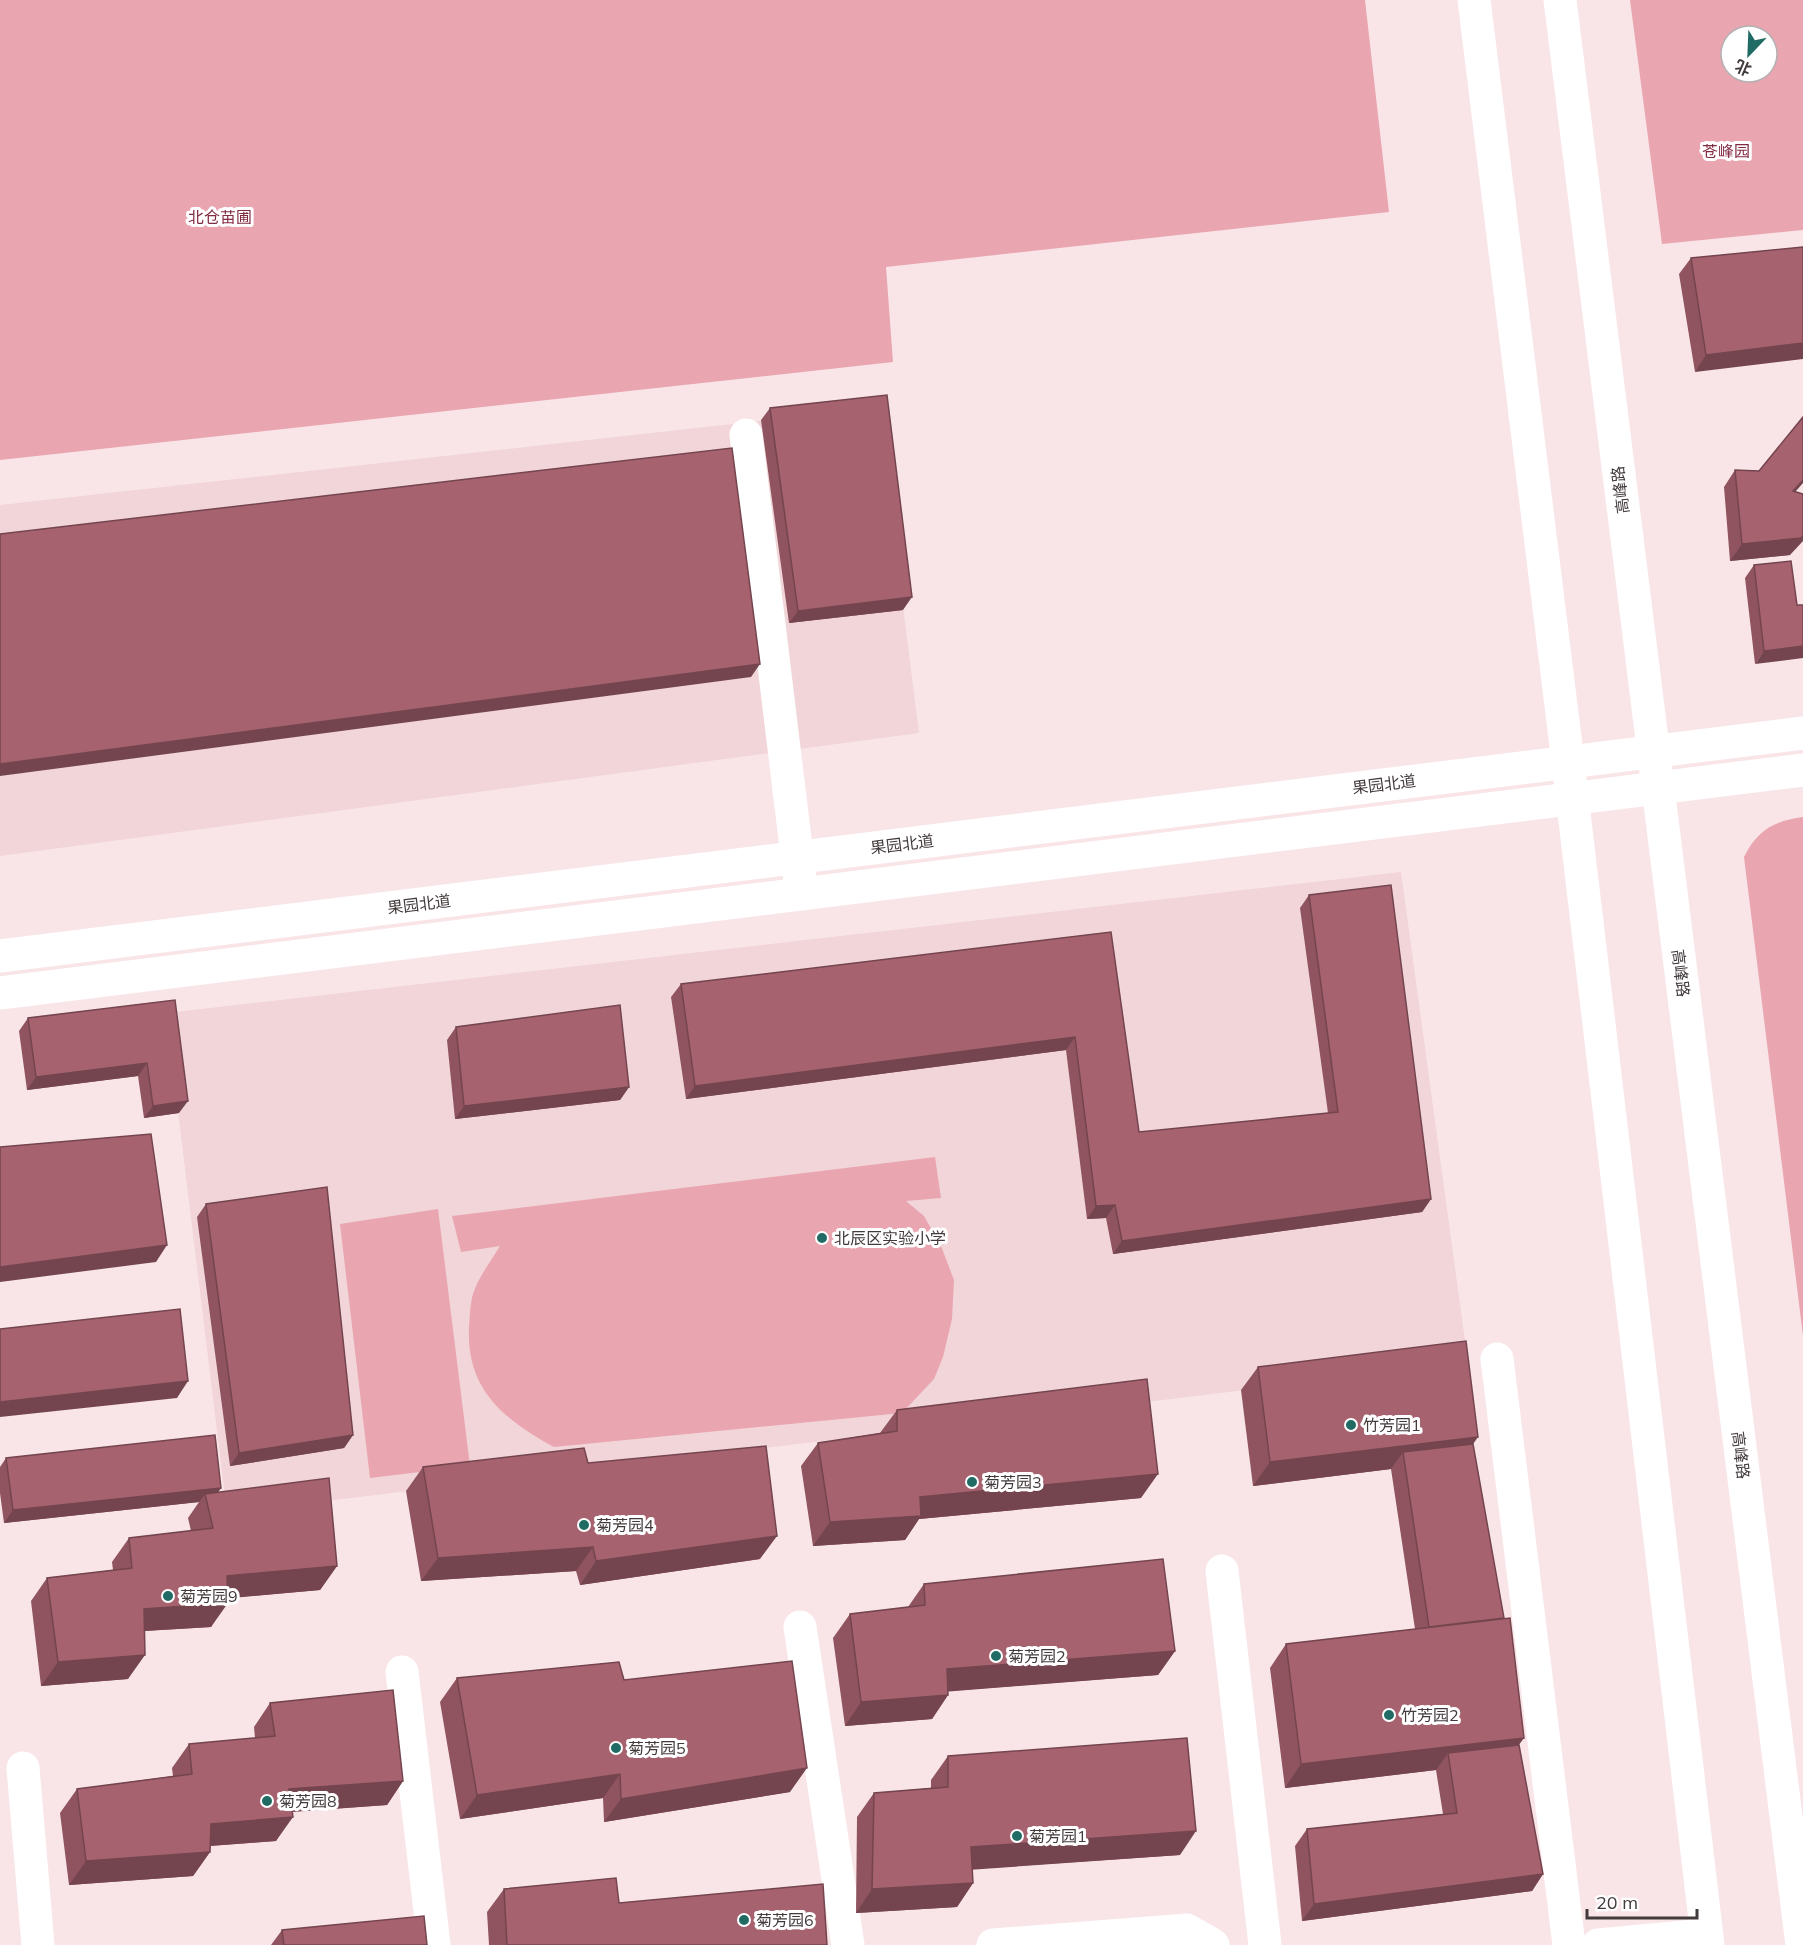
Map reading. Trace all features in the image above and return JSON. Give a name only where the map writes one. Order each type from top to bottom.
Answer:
[{"type":"main road","points":[[1474,0],[1568,762],[1707,1940],[1598,1945]]},
{"type":"main road","name":"高峰路","points":[[1560,0],[1802,1945]]},
{"type":"main road","points":[[746,435],[802,895]]},
{"type":"main road","name":"果园北道","points":[[0,956],[1803,732]]},
{"type":"main road","points":[[0,993],[1658,790],[1803,770]]},
{"type":"main road","points":[[1497,1359],[1569,1945]]},
{"type":"main road","points":[[1222,1571],[1265,1945]]},
{"type":"main road","points":[[800,1627],[848,1945]]},
{"type":"main road","points":[[402,1672],[434,1945]]},
{"type":"main road","points":[[23,1768],[38,1945]]},
{"type":"main road","points":[[993,1945],[1187,1930],[1214,1945]]},
{"type":"shaded area","points":[[878,408],[919,733],[0,856],[0,505]]},
{"type":"shaded area","name":"北辰区实验小学","points":[[1401,872],[1468,1363],[227,1513],[166,1013]]},
{"type":"green space","name":"北仓苗圃","points":[[0,0],[1365,0],[1389,212],[886,267],[893,362],[0,460]]},
{"type":"green space","name":"苍峰园","points":[[1630,0],[1803,0],[1803,230],[1662,244]]},
{"type":"green space","points":[[1803,817],[1803,1336],[1744,857],[1754,840],[1767,829],[1783,821]]},
{"type":"green space","points":[[935,1157],[941,1198],[906,1201],[924,1216],[941,1246],[954,1280],[952,1319],[943,1357],[934,1379],[902,1413],[554,1447],[504,1413],[481,1385],[470,1349],[471,1306],[478,1282],[500,1246],[461,1252],[452,1216]]},
{"type":"green space","points":[[438,1209],[470,1466],[370,1478],[340,1224]]},
{"type":"building","points":[[1803,247],[1803,343],[1706,355],[1691,258]]},
{"type":"building","points":[[887,395],[912,597],[798,611],[770,408]]},
{"type":"building","points":[[1803,417],[1803,480],[1793,491],[1803,494],[1803,536],[1742,544],[1735,470],[1759,471]]},
{"type":"building","points":[[732,448],[760,664],[0,764],[0,534]]},
{"type":"building","points":[[1791,561],[1797,605],[1803,605],[1803,646],[1764,651],[1754,565]]},
{"type":"building","points":[[1391,885],[1431,1199],[1122,1241],[1115,1205],[1096,1206],[1075,1037],[695,1086],[681,984],[1111,932],[1139,1132],[1338,1112],[1309,895]]},
{"type":"building","points":[[175,1000],[188,1101],[153,1106],[147,1063],[36,1077],[28,1018]]},
{"type":"building","points":[[620,1005],[629,1087],[464,1106],[456,1027]]},
{"type":"building","points":[[151,1134],[167,1245],[0,1267],[0,1147]]},
{"type":"building","points":[[327,1187],[353,1435],[239,1453],[206,1204]]},
{"type":"building","points":[[180,1309],[188,1381],[0,1402],[0,1329]]},
{"type":"building","name":"竹芳园1","points":[[1466,1341],[1478,1437],[1270,1462],[1258,1367]]},
{"type":"building","name":"菊芳园3","points":[[1147,1379],[1158,1474],[920,1497],[921,1516],[830,1522],[818,1443],[897,1431],[897,1410]]},
{"type":"building","points":[[215,1435],[221,1488],[13,1510],[6,1458]]},
{"type":"building","points":[[1473,1444],[1504,1618],[1429,1627],[1403,1452]]},
{"type":"building","name":"菊芳园4","points":[[766,1446],[777,1536],[596,1561],[593,1547],[438,1558],[423,1467],[584,1448],[588,1463]]},
{"type":"building","name":"菊芳园9","points":[[329,1478],[337,1566],[227,1576],[228,1603],[144,1609],[145,1655],[58,1662],[47,1578],[132,1568],[129,1538],[213,1528],[205,1494]]},
{"type":"building","name":"菊芳园2","points":[[1163,1559],[1175,1651],[947,1669],[948,1695],[861,1702],[850,1614],[925,1605],[924,1584]]},
{"type":"building","name":"竹芳园2","points":[[1510,1618],[1524,1738],[1301,1764],[1286,1644]]},
{"type":"building","name":"菊芳园5","points":[[792,1661],[807,1768],[621,1799],[620,1774],[477,1795],[457,1678],[619,1662],[624,1680]]},
{"type":"building","name":"菊芳园8","points":[[393,1690],[403,1781],[289,1789],[293,1817],[211,1824],[210,1852],[86,1861],[77,1789],[192,1774],[189,1744],[275,1736],[270,1703]]},
{"type":"building","name":"菊芳园1","points":[[1187,1738],[1196,1831],[971,1847],[973,1883],[872,1889],[874,1793],[948,1787],[948,1756]]},
{"type":"building","points":[[1519,1745],[1543,1874],[1314,1904],[1307,1829],[1457,1813],[1448,1753]]},
{"type":"building","points":[[616,1878],[619,1903],[823,1884],[827,1945],[507,1945],[504,1889]]},
{"type":"building","points":[[424,1916],[427,1945],[284,1945],[282,1930]]},
{"type":"place","name":"北辰区实验小学","points":[[822,1238]]},
{"type":"place","name":"竹芳园1","points":[[1351,1425]]},
{"type":"place","name":"菊芳园3","points":[[972,1482]]},
{"type":"place","name":"菊芳园4","points":[[584,1525]]},
{"type":"place","name":"菊芳园9","points":[[168,1596]]},
{"type":"place","name":"菊芳园2","points":[[996,1656]]},
{"type":"place","name":"竹芳园2","points":[[1389,1715]]},
{"type":"place","name":"菊芳园5","points":[[616,1748]]},
{"type":"place","name":"菊芳园8","points":[[267,1801]]},
{"type":"place","name":"菊芳园1","points":[[1017,1836]]},
{"type":"place","name":"菊芳园6","points":[[744,1920]]}]
